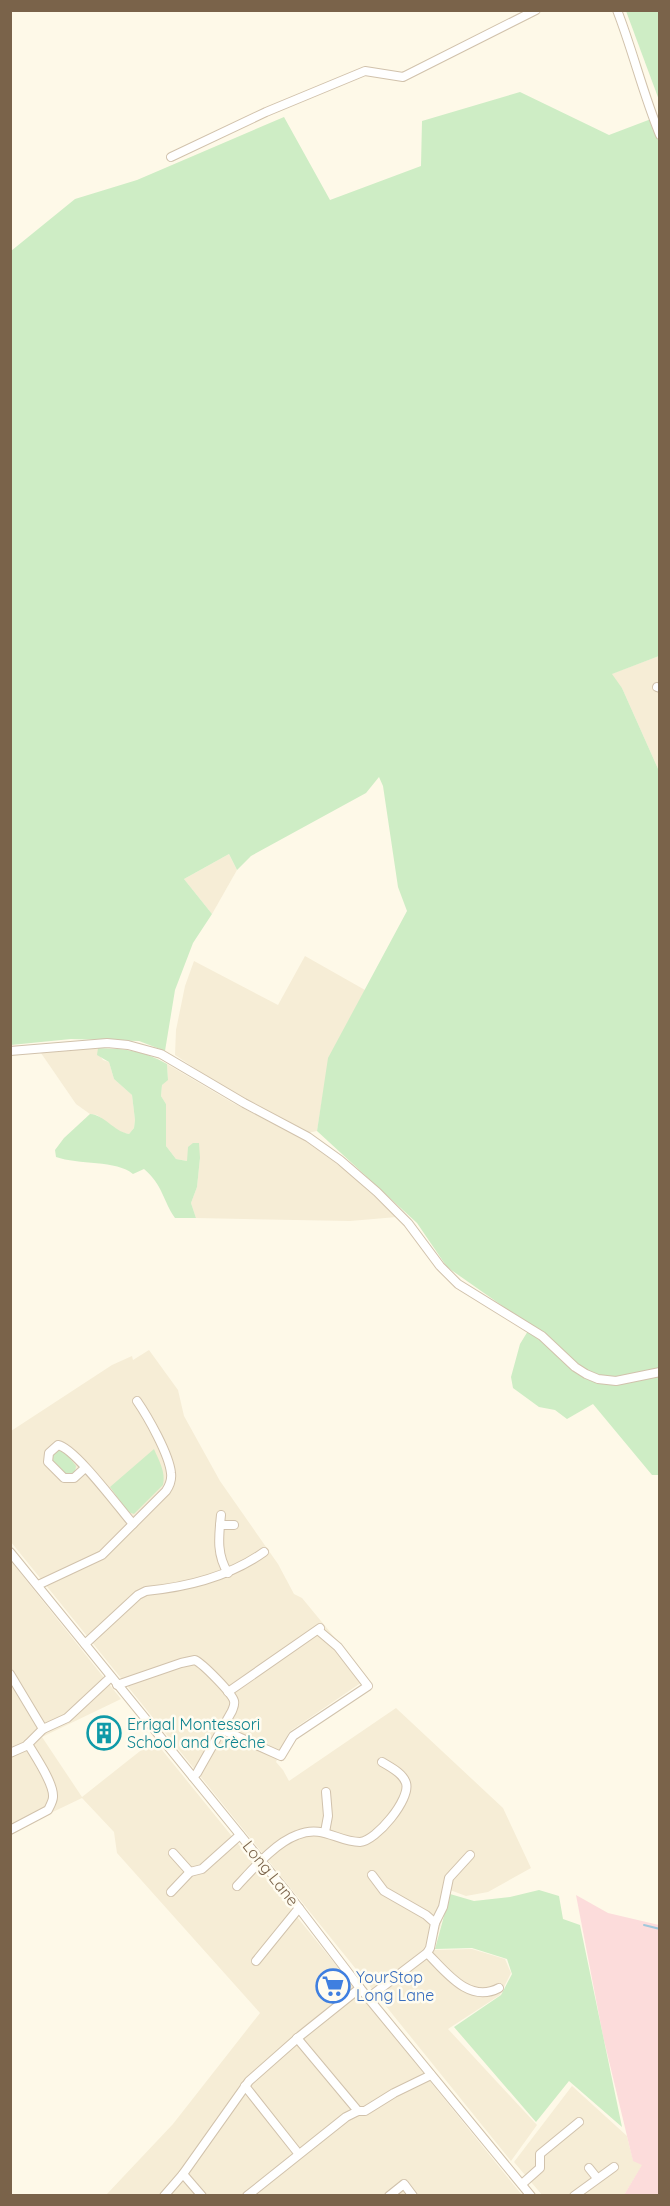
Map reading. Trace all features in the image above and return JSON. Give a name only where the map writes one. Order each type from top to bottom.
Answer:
[{"type":"street","points":[[171,157],[266,112],[365,71],[403,77],[536,10]]},
{"type":"street","points":[[617,10],[630,43],[644,95],[660,135]]},
{"type":"street","points":[[10,1051],[107,1043],[128,1045],[161,1054],[244,1103],[308,1137],[340,1160],[408,1223],[440,1266],[458,1284],[542,1336],[575,1367],[598,1379],[616,1381],[660,1372]]},
{"type":"street","points":[[38,1585],[98,1558],[166,1491],[172,1475],[155,1434],[136,1401]]},
{"type":"street","points":[[85,1468],[74,1478],[64,1478],[48,1462],[49,1452],[58,1445],[64,1447],[85,1468],[133,1524]]},
{"type":"street","points":[[221,1515],[220,1554],[228,1573]]},
{"type":"street","points":[[220,1525],[234,1526]]},
{"type":"street","name":"Long Lane","points":[[10,1552],[299,1908],[430,2075],[531,2196]]},
{"type":"street","points":[[85,1644],[138,1595],[146,1591],[196,1584],[228,1573],[264,1552]]},
{"type":"street","points":[[223,1730],[281,1760],[293,1736],[368,1686],[338,1647],[319,1628],[228,1692]]},
{"type":"street","points":[[117,1685],[195,1660],[202,1664],[233,1698],[234,1707],[223,1730],[193,1777]]},
{"type":"street","points":[[10,1674],[43,1729]]},
{"type":"street","points":[[10,1753],[28,1744],[43,1729],[67,1718],[111,1677]]},
{"type":"street","points":[[10,1830],[43,1815],[53,1798],[28,1744]]},
{"type":"street","points":[[237,1886],[261,1861],[294,1836],[305,1832],[325,1832],[359,1842],[370,1838],[385,1824],[402,1802],[407,1790],[406,1783],[399,1773],[382,1762]]},
{"type":"street","points":[[325,1832],[328,1816],[326,1792]]},
{"type":"street","points":[[171,1892],[190,1872],[202,1869],[240,1835]]},
{"type":"street","points":[[173,1853],[190,1872]]},
{"type":"street","points":[[368,1998],[427,1953],[442,1907],[448,1878],[470,1855]]},
{"type":"street","points":[[372,1875],[384,1891],[394,1899],[426,1915],[435,1923]]},
{"type":"street","points":[[256,1961],[299,1908]]},
{"type":"street","points":[[427,1953],[456,1982],[470,1991],[481,1994],[499,1989]]},
{"type":"street","points":[[164,2196],[183,2174],[245,2086],[297,2038],[360,1988]]},
{"type":"street","points":[[297,2038],[358,2111]]},
{"type":"street","points":[[247,2196],[298,2153],[346,2117],[365,2110],[430,2075]]},
{"type":"street","points":[[245,2086],[298,2153]]},
{"type":"street","points":[[522,2184],[540,2168],[540,2154],[579,2122]]},
{"type":"street","points":[[574,2196],[614,2167]]},
{"type":"street","points":[[589,2168],[597,2178]]},
{"type":"street","points":[[183,2174],[202,2196]]},
{"type":"street","points":[[389,2196],[404,2184],[414,2196]]},
{"type":"shaded area","points":[[659,656],[659,771],[622,688],[611,674]]},
{"type":"shaded area","points":[[229,854],[237,870],[212,914],[184,879]]},
{"type":"shaded area","points":[[305,956],[365,990],[329,1058],[317,1131],[307,1133],[223,1087],[175,1055],[176,1030],[185,986],[194,961],[278,1005]]},
{"type":"shaded area","points":[[98,1048],[98,1053],[103,1060],[109,1062],[114,1079],[132,1095],[135,1120],[134,1128],[129,1134],[120,1132],[97,1115],[90,1114],[76,1104],[41,1053]]},
{"type":"shaded area","points":[[167,1064],[233,1103],[276,1123],[304,1140],[345,1170],[397,1217],[350,1221],[196,1218],[191,1203],[197,1187],[200,1158],[187,1161],[176,1159],[166,1146],[166,1104],[161,1096],[162,1085],[168,1079]]},
{"type":"shaded area","points":[[149,1350],[178,1390],[184,1416],[220,1481],[278,1564],[294,1594],[302,1598],[368,1678],[289,1732],[276,1762],[289,1781],[396,1708],[503,1808],[531,1868],[488,1892],[466,1896],[450,1890],[434,1950],[472,1949],[505,1959],[511,1973],[500,1995],[448,2029],[537,2125],[511,2161],[11,1542],[11,1431],[112,1365],[132,1356],[133,1360]]},
{"type":"shaded area","points":[[10,1560],[121,1699],[42,1737],[82,1797],[154,1740],[522,2195],[106,2195],[173,2124],[260,2013],[117,1853],[114,1832],[82,1798],[11,1832]]},
{"type":"shaded area","points":[[576,1895],[608,1913],[659,1925],[659,2195],[624,2195],[642,2165],[633,2161],[603,2036]]},
{"type":"shaded area","points":[[572,2086],[627,2136],[633,2160],[643,2164],[624,2195],[543,2196],[514,2162]]},
{"type":"green space","points":[[626,11],[659,11],[659,100]]},
{"type":"green space","points":[[520,92],[609,135],[659,116],[659,656],[612,674],[622,688],[659,771],[659,1475],[652,1475],[593,1404],[567,1419],[555,1410],[539,1407],[513,1388],[511,1377],[520,1344],[531,1326],[447,1267],[417,1223],[317,1131],[328,1058],[407,911],[398,887],[383,786],[379,777],[366,793],[251,856],[237,870],[229,854],[184,879],[212,914],[193,943],[175,990],[165,1051],[139,1041],[71,1039],[11,1045],[11,251],[75,199],[137,180],[284,117],[330,200],[421,166],[422,121]]},
{"type":"green space","points":[[98,1048],[134,1051],[167,1064],[168,1080],[162,1085],[161,1096],[166,1104],[166,1146],[176,1159],[187,1161],[188,1147],[193,1143],[199,1143],[197,1187],[191,1203],[196,1218],[175,1218],[159,1187],[144,1169],[133,1174],[117,1167],[56,1157],[55,1150],[64,1138],[90,1114],[100,1117],[118,1130],[129,1134],[134,1128],[132,1095],[114,1079],[109,1062],[97,1055]]},
{"type":"green space","points":[[154,1449],[163,1471],[163,1485],[134,1514],[128,1512],[110,1487]]},
{"type":"green space","points":[[58,1450],[64,1451],[76,1466],[72,1475],[64,1476],[53,1464],[52,1456]]},
{"type":"green space","points":[[539,1890],[559,1896],[563,1919],[580,1925],[622,2127],[569,2081],[536,2122],[454,2027],[501,1995],[512,1974],[507,1959],[472,1948],[435,1949],[450,1894],[474,1901],[510,1897]]},
{"type":"waterway","points":[[644,1925],[660,1929]]},
{"type":"place","name":"Errigal Montessori School and Crèche","points":[[104,1733]]},
{"type":"place","name":"YourStop Long Lane","points":[[333,1986]]}]
